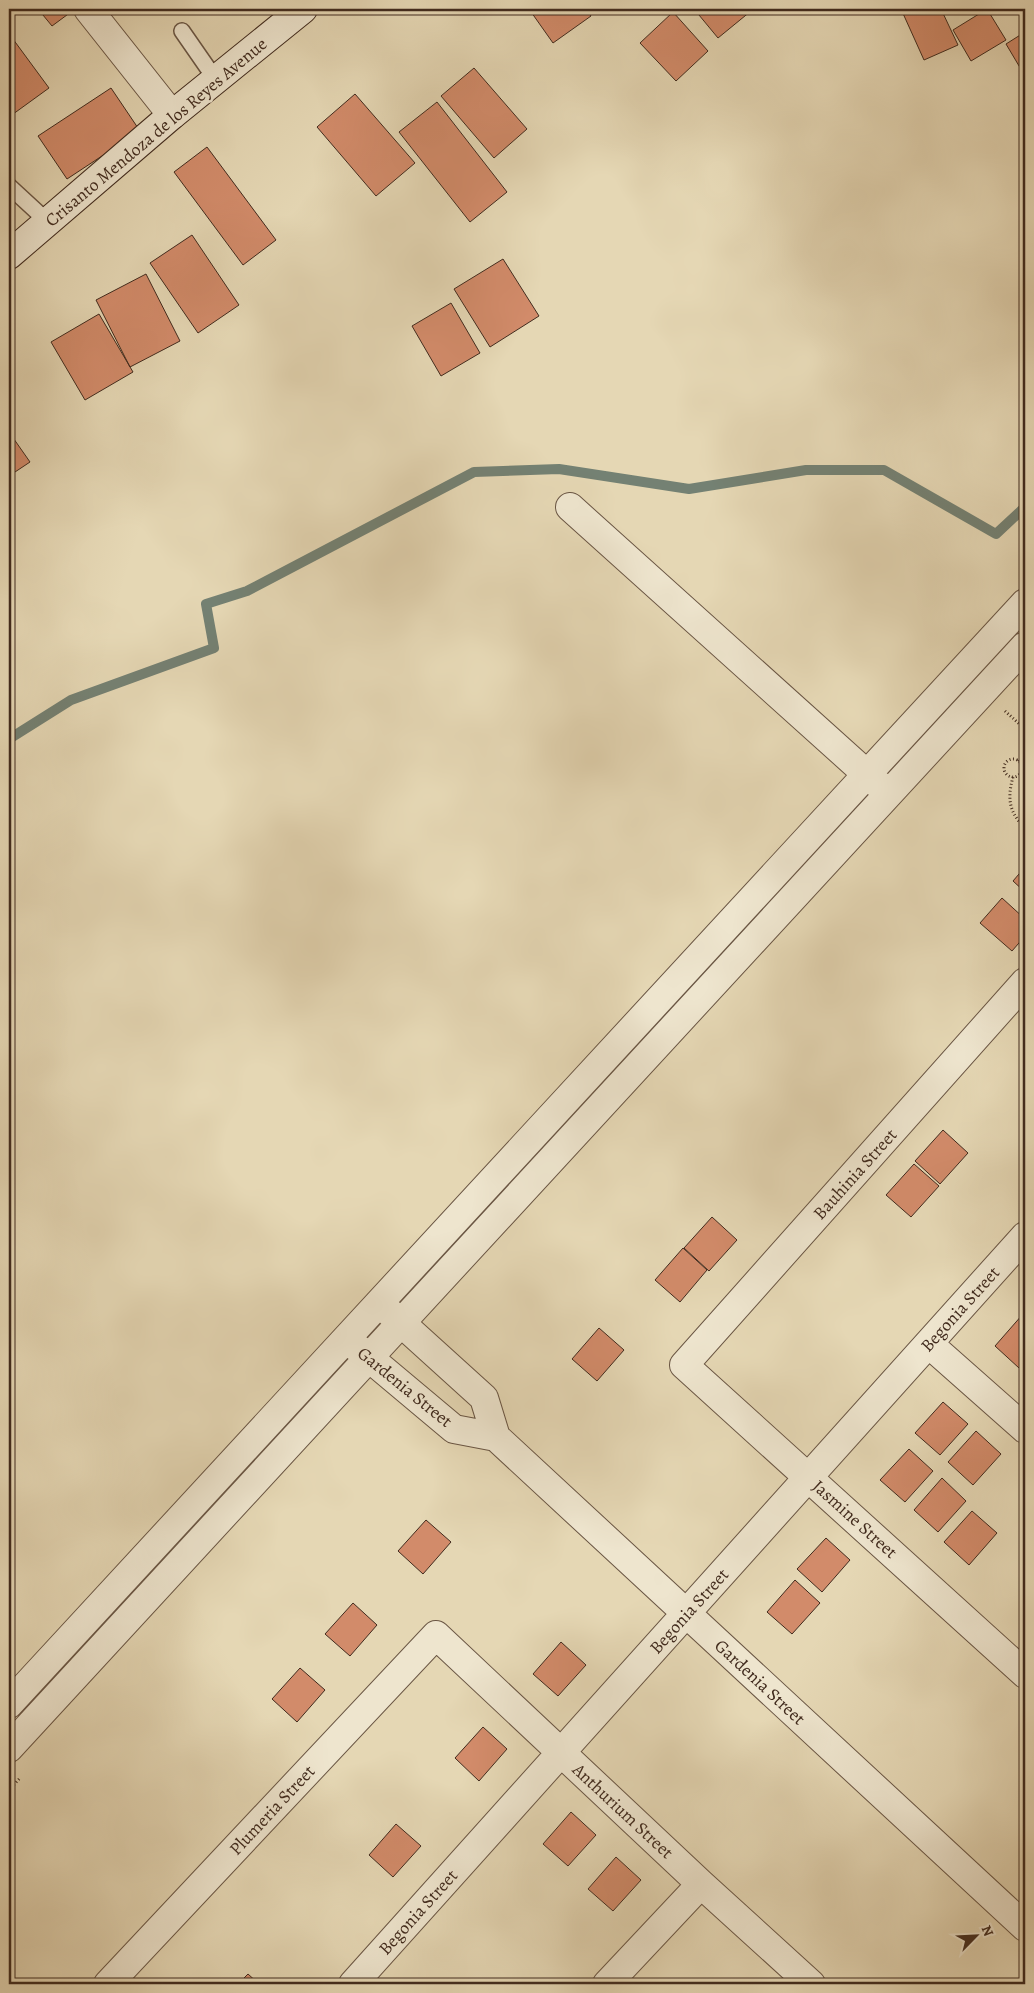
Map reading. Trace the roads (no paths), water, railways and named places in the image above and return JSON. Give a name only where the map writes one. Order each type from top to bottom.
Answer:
[{"type":"street","points":[[88,9],[172,115]]},
{"type":"street","name":"Crisanto Mendoza de los Reyes Avenue","points":[[9,255],[172,115],[304,9]]},
{"type":"street","points":[[570,507],[889,794]]},
{"type":"street","points":[[9,1704],[1025,603]]},
{"type":"street","points":[[9,1748],[1025,646]]},
{"type":"street","name":"Bauhinia Street","points":[[684,1365],[1025,982]]},
{"type":"street","name":"Begonia Street","points":[[353,1984],[1025,1236]]},
{"type":"street","name":"Gardenia Street","points":[[380,1303],[484,1398],[496,1437],[1025,1927]]},
{"type":"street","name":"Gardenia Street","points":[[346,1339],[454,1429],[496,1437]]},
{"type":"street","points":[[929,1344],[1025,1429]]},
{"type":"street","name":"Jasmine Street","points":[[684,1365],[1025,1674]]},
{"type":"street","name":"Anthurium Street","points":[[436,1635],[701,1884],[811,1984]]},
{"type":"street","name":"Plumeria Street","points":[[108,1984],[436,1635]]},
{"type":"street","points":[[607,1984],[701,1884]]},
{"type":"lane","points":[[182,31],[216,80]]},
{"type":"lane","points":[[9,186],[48,222]]},
{"type":"waterway","points":[[9,739],[71,700],[214,648],[206,604],[247,591],[474,472],[559,469],[689,489],[806,470],[884,470],[996,534],[1025,507]]}]
